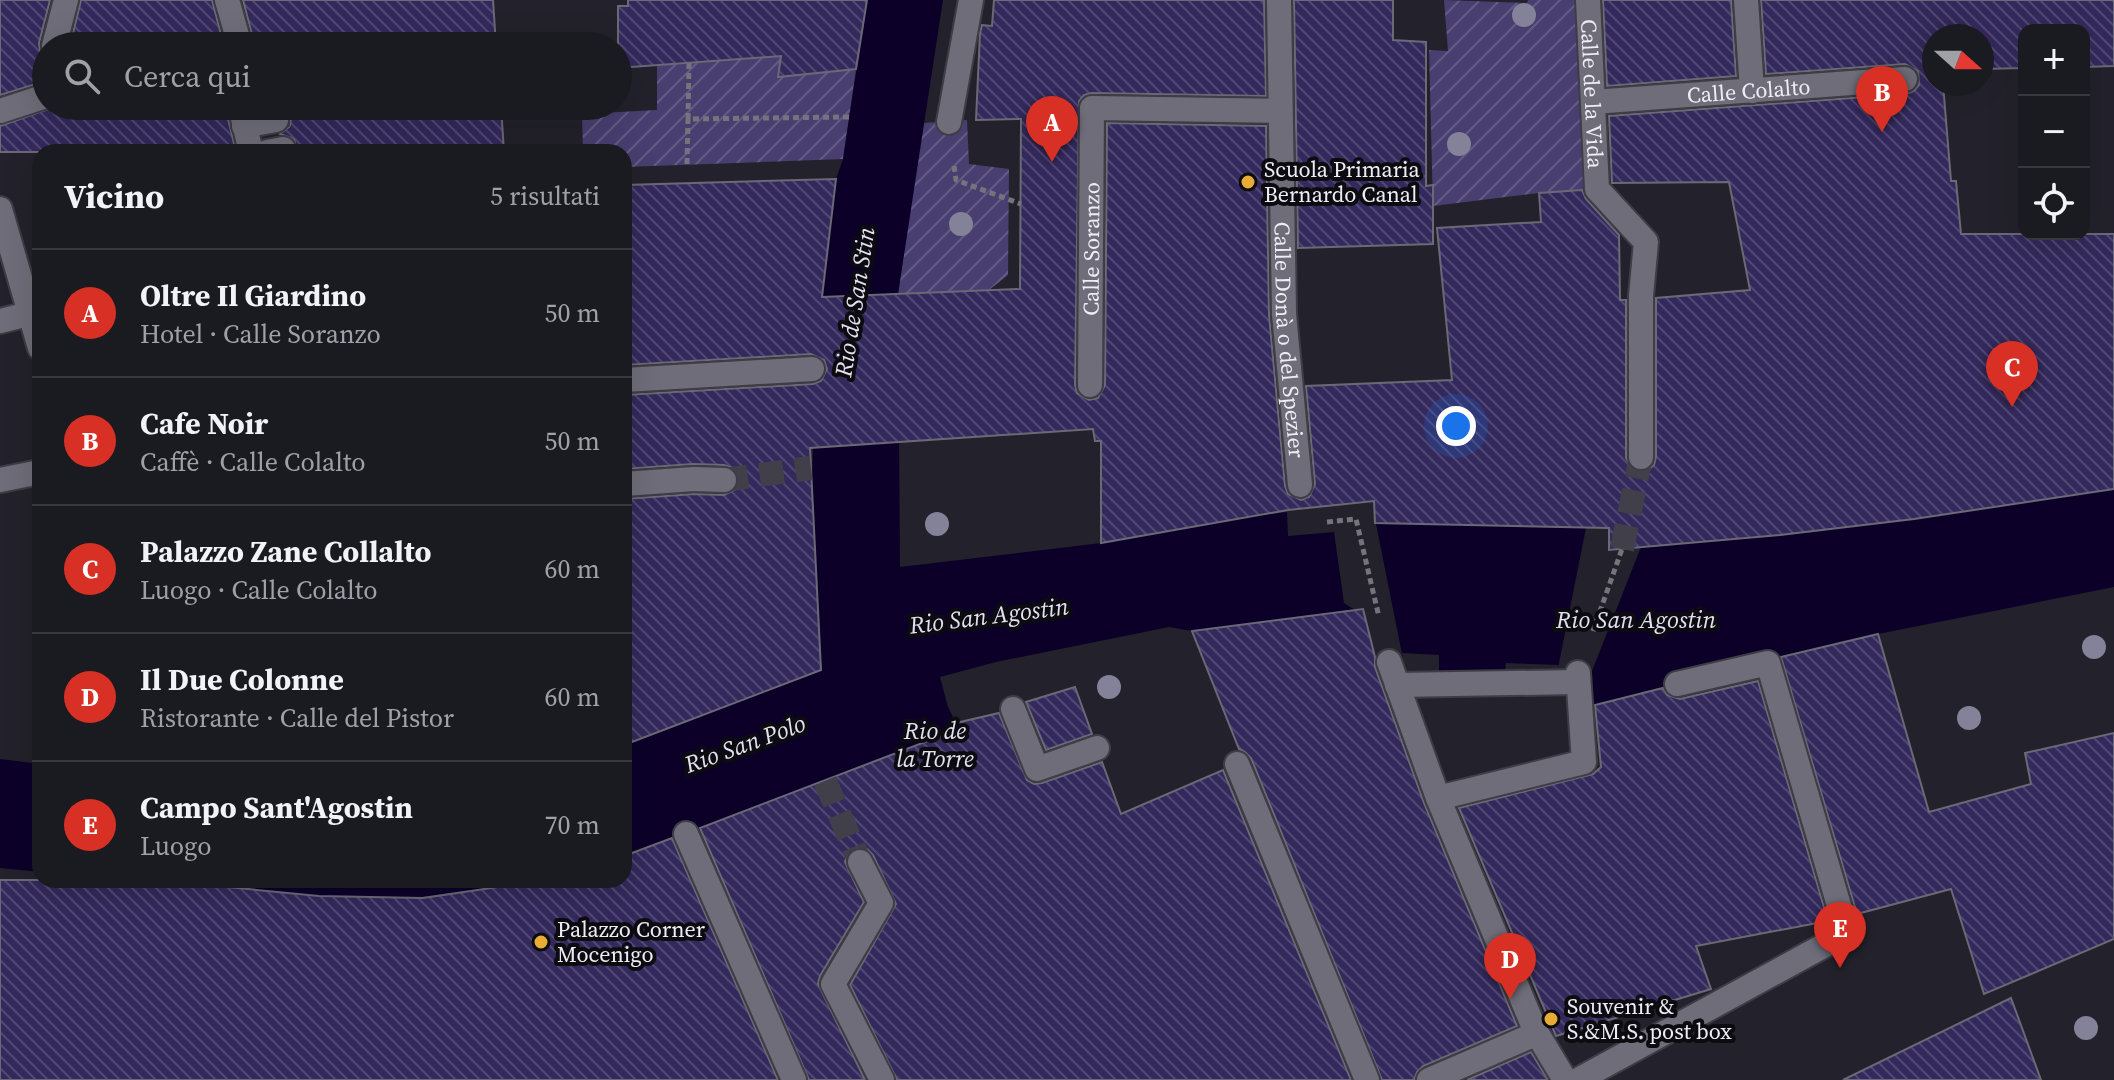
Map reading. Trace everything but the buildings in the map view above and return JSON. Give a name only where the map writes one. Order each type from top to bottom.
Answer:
[{"type":"street","points":[[58,32],[66,0]]},
{"type":"street","points":[[227,0],[236,32]]},
{"type":"street","points":[[949,122],[971,0]]},
{"type":"street","name":"Calle Donà o del Spezier","points":[[1279,0],[1284,314],[1300,485]]},
{"type":"street","name":"Calle de la Vida","points":[[1588,0],[1597,189],[1646,242],[1641,296],[1641,457]]},
{"type":"street","points":[[1746,0],[1752,91]]},
{"type":"street","name":"Calle Colalto","points":[[1593,102],[1905,79]]},
{"type":"street","points":[[0,111],[32,101]]},
{"type":"street","name":"Calle Soranzo","points":[[1090,385],[1092,108],[1280,111]]},
{"type":"street","points":[[243,120],[249,144]]},
{"type":"street","points":[[0,209],[32,301]]},
{"type":"street","points":[[0,321],[32,313]]},
{"type":"street","points":[[632,380],[812,369]]},
{"type":"street","points":[[0,480],[32,474]]},
{"type":"street","points":[[632,483],[724,480]]},
{"type":"street","points":[[1578,1080],[1847,933],[1768,663],[1677,684]]},
{"type":"street","points":[[1438,798],[1584,762],[1578,678],[1393,673],[1438,798],[1535,1030],[1565,1080]]},
{"type":"street","points":[[1013,709],[1037,769],[1097,748]]},
{"type":"street","points":[[1237,764],[1367,1080]]},
{"type":"street","points":[[686,834],[794,1080]]},
{"type":"street","points":[[860,862],[881,903],[833,984],[882,1080]]},
{"type":"street","points":[[1429,1080],[1531,1036],[1535,1030]]},
{"type":"path","points":[[687,164],[689,63]]},
{"type":"path","points":[[688,119],[849,117]]},
{"type":"path","points":[[949,122],[956,180],[1021,204]]},
{"type":"path","points":[[1300,485],[1305,524],[1356,519],[1369,573]]},
{"type":"path","points":[[1578,678],[1622,549]]},
{"type":"shaded area","points":[[1444,0],[1527,3],[1528,0],[1578,0],[1590,190],[1433,206],[1429,50],[1448,51]]},
{"type":"shaded area","points":[[781,56],[778,77],[856,69],[843,159],[632,167],[632,144],[583,144],[582,120],[632,120],[632,111],[657,110],[657,65]]},
{"type":"shaded area","points":[[967,120],[969,164],[1009,169],[1008,275],[989,290],[898,294],[923,123]]},
{"type":"water","points":[[867,0],[943,0],[898,294],[900,567],[1101,543],[1287,512],[1375,523],[1586,528],[1609,550],[1787,535],[2114,489],[2114,587],[1878,634],[1594,705],[1590,676],[1557,673],[1559,665],[1506,663],[1504,679],[1439,672],[1439,655],[1402,653],[1403,659],[1363,609],[1192,631],[1169,627],[996,662],[940,677],[948,707],[1006,823],[825,781],[695,829],[632,857],[632,742],[821,670],[812,478],[816,359],[836,179],[843,159]]},
{"type":"water","points":[[0,759],[32,763],[32,871],[0,868]]},
{"type":"water","points":[[226,888],[487,888],[413,898],[319,896]]},
{"type":"pier","points":[[1289,509],[1375,519],[1403,659],[1378,665],[1363,610],[1355,610],[1344,603],[1334,532],[1288,536]]},
{"type":"pier","points":[[1586,528],[1592,528],[1609,545],[1641,547],[1590,676],[1557,673]]},
{"type":"tunnel","points":[[276,120],[282,144]]},
{"type":"tunnel","points":[[1622,549],[1641,457]]},
{"type":"tunnel","points":[[724,480],[811,468]]},
{"type":"tunnel","points":[[825,781],[860,862]]},
{"type":"place","name":"Cafe Noir","points":[[1882,132]]},
{"type":"place","name":"Oltre Il Giardino","points":[[1052,162]]},
{"type":"place","name":"Scuola Primaria Bernardo Canal","points":[[1248,182]]},
{"type":"place","name":"Palazzo Zane Collalto","points":[[2012,407]]},
{"type":"place","name":"Palazzo Corner Mocenigo","points":[[541,942]]},
{"type":"place","name":"Campo Sant'Agostin","points":[[1840,968]]},
{"type":"place","name":"Il Due Colonne","points":[[1510,999]]},
{"type":"place","name":"Souvenir & S.&M.S. post box","points":[[1551,1019]]},
{"type":"water label","name":"Rio de San Stin","points":[[855,302]]},
{"type":"water label","name":"Rio San Agostin","points":[[989,616]]},
{"type":"water label","name":"Rio San Agostin","points":[[1636,620]]},
{"type":"water label","name":"Rio San Polo","points":[[745,744]]},
{"type":"water label","name":"Rio de la Torre","points":[[935,745]]}]
